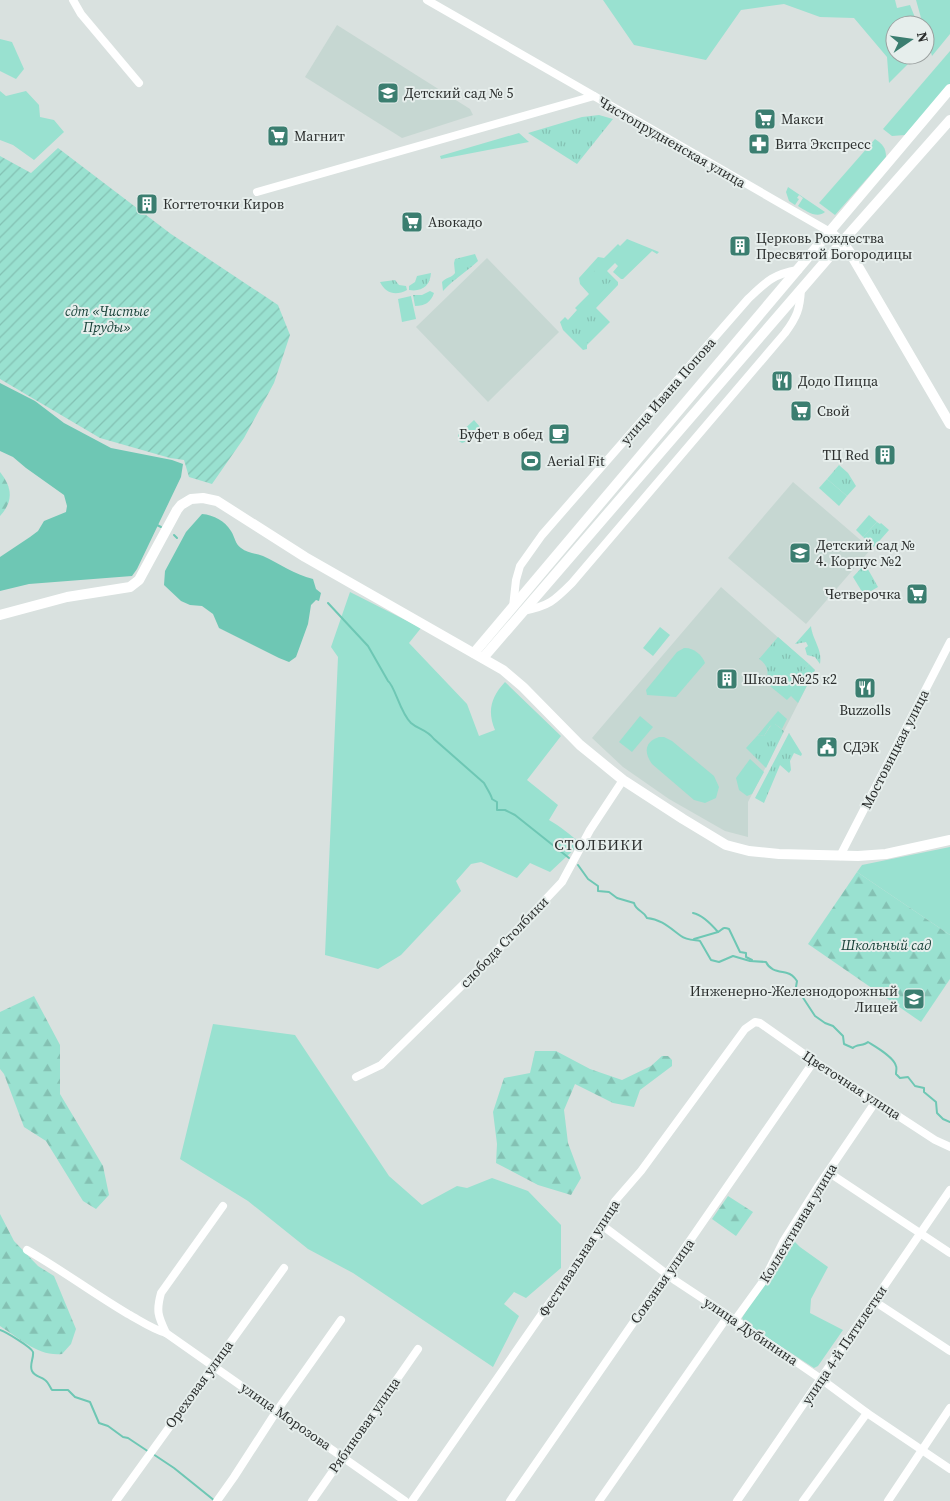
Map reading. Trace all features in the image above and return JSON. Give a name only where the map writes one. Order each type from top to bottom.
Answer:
[{"type":"main road","name":"улица Ивана Попова","points":[[478,655],[512,607],[950,89]]},
{"type":"main road","points":[[478,655],[523,611],[801,289],[950,120]]},
{"type":"main road","name":"Чистопрудненская улица","points":[[830,232],[849,251],[950,424]]},
{"type":"main road","points":[[0,615],[67,597],[130,587],[139,580],[177,510],[186,502],[203,498],[227,507],[305,558],[503,670],[582,746],[623,780],[709,835],[736,848],[779,854],[840,856],[886,854],[950,840]]},
{"type":"street","points":[[73,0],[81,14],[140,83]]},
{"type":"street","points":[[427,0],[594,96]]},
{"type":"street","name":"Чистопрудненская улица","points":[[257,192],[594,96],[830,232]]},
{"type":"street","name":"улица Ивана Попова","points":[[512,607],[520,566],[542,535],[748,299],[764,284],[780,273],[798,270]]},
{"type":"street","points":[[523,611],[542,607],[555,600],[572,583],[785,333],[796,317],[800,304],[801,289]]},
{"type":"street","name":"Мостовицкая улица","points":[[840,856],[950,642]]},
{"type":"street","name":"слобода Столбики","points":[[356,1077],[381,1065],[546,900],[562,882],[590,830],[623,780]]},
{"type":"street","name":"Цветочная улица","points":[[755,1022],[760,1023],[814,1061],[935,1140],[950,1146]]},
{"type":"street","name":"Фестивальная улица","points":[[412,1501],[602,1226],[615,1201],[647,1164],[745,1029],[755,1022]]},
{"type":"street","name":"Союзная улица","points":[[510,1501],[814,1061]]},
{"type":"street","name":"Коллективная улица","points":[[601,1500],[732,1318],[764,1280],[783,1242],[876,1101]]},
{"type":"street","points":[[828,1172],[950,1253]]},
{"type":"street","name":"улица 4-й Пятилетки","points":[[737,1501],[950,1190]]},
{"type":"street","points":[[166,1333],[158,1317],[161,1293],[222,1206]]},
{"type":"street","name":"улица Дубинина","points":[[602,1226],[667,1274],[950,1469]]},
{"type":"street","name":"улица Морозова","points":[[28,1250],[113,1305],[156,1330],[166,1333],[213,1364],[276,1412],[405,1501]]},
{"type":"street","name":"Ореховая улица","points":[[116,1501],[284,1268]]},
{"type":"street","points":[[874,1301],[950,1351]]},
{"type":"street","points":[[218,1499],[341,1320]]},
{"type":"street","name":"Рябиновая улица","points":[[312,1501],[418,1349]]},
{"type":"street","points":[[888,1501],[950,1408]]},
{"type":"street","points":[[803,1501],[867,1413]]},
{"type":"shaded area","name":"Детский сад № 5","points":[[337,25],[470,109],[473,115],[402,138],[305,77]]},
{"type":"shaded area","points":[[487,258],[559,332],[488,402],[416,327]]},
{"type":"shaded area","points":[[0,383],[35,401],[64,423],[111,448],[172,460],[183,464],[181,477],[132,576],[29,584],[0,591],[0,557],[38,531],[44,521],[66,512],[67,506],[64,495],[13,457],[0,451]]},
{"type":"shaded area","name":"Детский сад № 4. Корпус №2","points":[[793,482],[871,549],[806,624],[728,558]]},
{"type":"shaded area","points":[[202,514],[215,517],[226,524],[237,544],[243,550],[263,556],[293,572],[313,579],[316,589],[321,593],[319,601],[316,600],[311,605],[308,624],[296,657],[289,662],[219,628],[213,614],[202,606],[190,605],[181,601],[164,585],[165,571],[186,532]]},
{"type":"shaded area","points":[[721,587],[815,670],[748,802],[748,837],[725,831],[669,799],[623,767],[592,738]]},
{"type":"green space","points":[[603,0],[895,0],[897,8],[910,5],[914,15],[885,15],[885,55],[854,18],[820,17],[784,4],[741,10],[706,60],[634,45]]},
{"type":"green space","points":[[916,0],[950,0],[950,34],[935,52],[935,15],[920,15]]},
{"type":"green space","points":[[0,39],[12,42],[24,69],[16,79],[0,71]]},
{"type":"green space","points":[[950,51],[950,84],[905,135],[892,136],[883,129]]},
{"type":"green space","points":[[888,65],[907,65],[889,83]]},
{"type":"green space","points":[[0,91],[6,96],[26,91],[39,105],[40,117],[54,120],[64,132],[34,160],[13,145],[0,140]]},
{"type":"green space","points":[[599,115],[613,119],[577,164],[528,133],[582,117]]},
{"type":"green space","points":[[519,133],[529,142],[441,159],[440,156]]},
{"type":"green space","points":[[875,139],[883,146],[886,157],[835,215],[819,203]]},
{"type":"green space","name":"сдт «Чистые Пруды»","points":[[58,148],[171,234],[278,305],[290,335],[274,383],[244,438],[212,484],[189,477],[184,460],[170,458],[100,438],[0,379],[0,156],[31,173]]},
{"type":"green space","points":[[788,187],[825,212],[819,215],[808,212],[798,206],[803,198],[799,195],[795,205],[789,201],[786,192]]},
{"type":"green space","points":[[627,239],[659,252],[657,254],[652,251],[623,279],[613,272],[618,266],[615,263],[607,271],[618,282],[618,285],[596,308],[610,322],[587,345],[587,349],[583,350],[563,330],[560,322],[565,317],[568,320],[577,310],[575,308],[589,294],[580,284],[579,278],[598,257],[604,258],[618,244],[620,246]]},
{"type":"green space","points":[[475,254],[478,261],[443,291],[442,282],[455,273],[455,259]]},
{"type":"green space","points":[[599,267],[612,280],[602,290],[589,276]]},
{"type":"green space","points":[[431,273],[427,285],[418,290],[409,290],[409,286],[415,282],[417,276]]},
{"type":"green space","points":[[395,280],[399,285],[406,286],[407,290],[392,293],[385,289],[380,282]]},
{"type":"green space","points":[[430,291],[434,293],[429,301],[415,306],[413,295],[422,295]]},
{"type":"green space","points":[[411,296],[416,319],[402,322],[398,299]]},
{"type":"green space","points":[[592,307],[608,323],[584,346],[568,330]]},
{"type":"green space","points":[[474,420],[480,427],[462,443],[459,441],[458,435]]},
{"type":"green space","points":[[839,465],[848,473],[856,486],[847,496],[827,479]]},
{"type":"green space","points":[[0,472],[7,483],[10,494],[8,505],[0,516]]},
{"type":"green space","points":[[827,479],[847,496],[839,506],[819,488]]},
{"type":"green space","points":[[869,515],[877,522],[863,537],[856,530]]},
{"type":"green space","points":[[877,522],[889,530],[874,547],[863,537]]},
{"type":"green space","points":[[865,564],[878,587],[864,595],[853,577]]},
{"type":"green space","points":[[350,592],[421,628],[409,643],[467,704],[479,736],[495,730],[491,717],[492,704],[496,693],[505,682],[561,736],[527,780],[558,805],[549,820],[581,843],[550,872],[530,863],[517,878],[481,862],[471,864],[456,881],[461,891],[401,955],[378,969],[325,955],[338,657],[331,647]]},
{"type":"green space","points":[[811,626],[819,649],[820,664],[815,657],[807,655],[805,648],[808,646],[806,642],[795,644]]},
{"type":"green space","points":[[660,627],[670,635],[653,656],[643,648]]},
{"type":"green space","points":[[778,637],[809,664],[799,675],[783,676],[771,687],[766,683],[766,666],[759,659]]},
{"type":"green space","points":[[684,648],[696,652],[705,663],[676,697],[647,695],[646,690],[677,652]]},
{"type":"green space","points":[[809,664],[815,670],[798,703],[791,696],[787,700],[771,687],[783,676],[799,675]]},
{"type":"green space","points":[[778,711],[787,719],[782,729],[775,724],[770,726],[764,736],[757,736]]},
{"type":"green space","points":[[640,716],[653,727],[632,752],[619,742]]},
{"type":"green space","points":[[772,724],[775,724],[784,731],[766,768],[746,748],[757,736],[764,736]]},
{"type":"green space","points":[[789,733],[802,754],[801,756],[794,753],[790,761],[791,770],[789,773],[780,765],[764,803],[755,798]]},
{"type":"green space","points":[[659,737],[672,741],[714,776],[719,787],[716,798],[705,803],[694,800],[652,764],[647,748],[650,742]]},
{"type":"green space","points":[[750,759],[764,772],[752,794],[747,796],[739,790],[736,778]]},
{"type":"green space","points":[[950,847],[950,935],[857,872],[862,865]]},
{"type":"green space","name":"Школьный сад","points":[[857,872],[950,935],[950,979],[921,1022],[808,944]]},
{"type":"green space","points":[[34,996],[60,1045],[60,1094],[103,1166],[109,1195],[96,1209],[83,1201],[46,1141],[24,1127],[4,1074],[0,1069],[0,1012]]},
{"type":"green space","points":[[213,1024],[295,1035],[389,1176],[422,1205],[457,1186],[467,1188],[492,1178],[528,1191],[561,1225],[561,1268],[526,1298],[514,1292],[504,1304],[519,1316],[493,1367],[353,1273],[308,1249],[248,1201],[180,1159]]},
{"type":"green space","points":[[535,1051],[556,1051],[590,1069],[622,1080],[651,1066],[662,1056],[668,1056],[672,1060],[672,1066],[640,1090],[634,1107],[613,1103],[575,1084],[564,1110],[568,1143],[581,1178],[571,1195],[538,1185],[496,1163],[497,1144],[493,1112],[504,1078],[530,1073]]},
{"type":"green space","points":[[728,1196],[753,1212],[736,1236],[712,1219]]},
{"type":"green space","points":[[0,1214],[14,1241],[38,1266],[54,1276],[76,1329],[71,1344],[62,1354],[45,1353],[37,1350],[0,1326]]},
{"type":"green space","points":[[790,1237],[800,1247],[828,1267],[811,1299],[810,1313],[843,1330],[818,1366],[814,1368],[745,1323],[742,1318]]},
{"type":"waterway","points":[[157,525],[161,527]]},
{"type":"waterway","points":[[174,535],[177,538]]},
{"type":"waterway","points":[[328,603],[368,646],[391,684],[407,719],[428,733],[484,783],[492,799],[497,802],[497,810],[505,810],[515,815],[569,858]]},
{"type":"waterway","points":[[578,865],[588,879],[598,886],[598,891],[609,892],[617,898],[634,903],[636,908],[647,918],[661,922],[683,937],[700,941],[711,960],[719,962],[733,956],[750,961],[766,962],[772,969],[791,975],[797,981],[796,987],[815,1016],[833,1026],[843,1036],[844,1044],[853,1048],[868,1042],[884,1053],[895,1063],[896,1074],[900,1078],[908,1077],[915,1086],[924,1088],[924,1092],[936,1102],[937,1113],[943,1119],[950,1122]]},
{"type":"waterway","points":[[693,913],[704,918],[718,932],[724,928],[729,929],[740,952],[746,953],[746,957],[752,960]]},
{"type":"waterway","points":[[694,939],[718,932]]},
{"type":"waterway","points":[[0,1330],[18,1340],[33,1352],[32,1371],[46,1381],[52,1390],[68,1390],[75,1397],[90,1402],[99,1423],[108,1426],[149,1452]]},
{"type":"waterway","points":[[153,1454],[174,1468],[215,1501]]},
{"type":"place","name":"Детский сад № 5","points":[[388,93]]},
{"type":"place","name":"Макси","points":[[765,119]]},
{"type":"place","name":"Магнит","points":[[278,136]]},
{"type":"place","name":"Вита Экспресс","points":[[759,144]]},
{"type":"place","name":"Когтеточки Киров","points":[[147,204]]},
{"type":"place","name":"Авокадо","points":[[412,222]]},
{"type":"place","name":"Церковь Рождества Пресвятой Богородицы","points":[[740,246]]},
{"type":"place","name":"Додо Пицца","points":[[782,381]]},
{"type":"place","name":"Свой","points":[[801,411]]},
{"type":"place","name":"Буфет в обед","points":[[559,434]]},
{"type":"place","name":"ТЦ Red","points":[[885,455]]},
{"type":"place","name":"Aerial Fit","points":[[531,461]]},
{"type":"place","name":"Детский сад № 4. Корпус №2","points":[[800,553]]},
{"type":"place","name":"Четверочка","points":[[917,594]]},
{"type":"place","name":"Школа №25 к2","points":[[727,679]]},
{"type":"place","name":"Buzzolls","points":[[865,688]]},
{"type":"place","name":"СДЭК","points":[[827,747]]},
{"type":"place","name":"Инженерно-Железнодорожный Лицей","points":[[914,999]]},
{"type":"district","name":"СТОЛБИКИ","points":[[599,844]]}]
